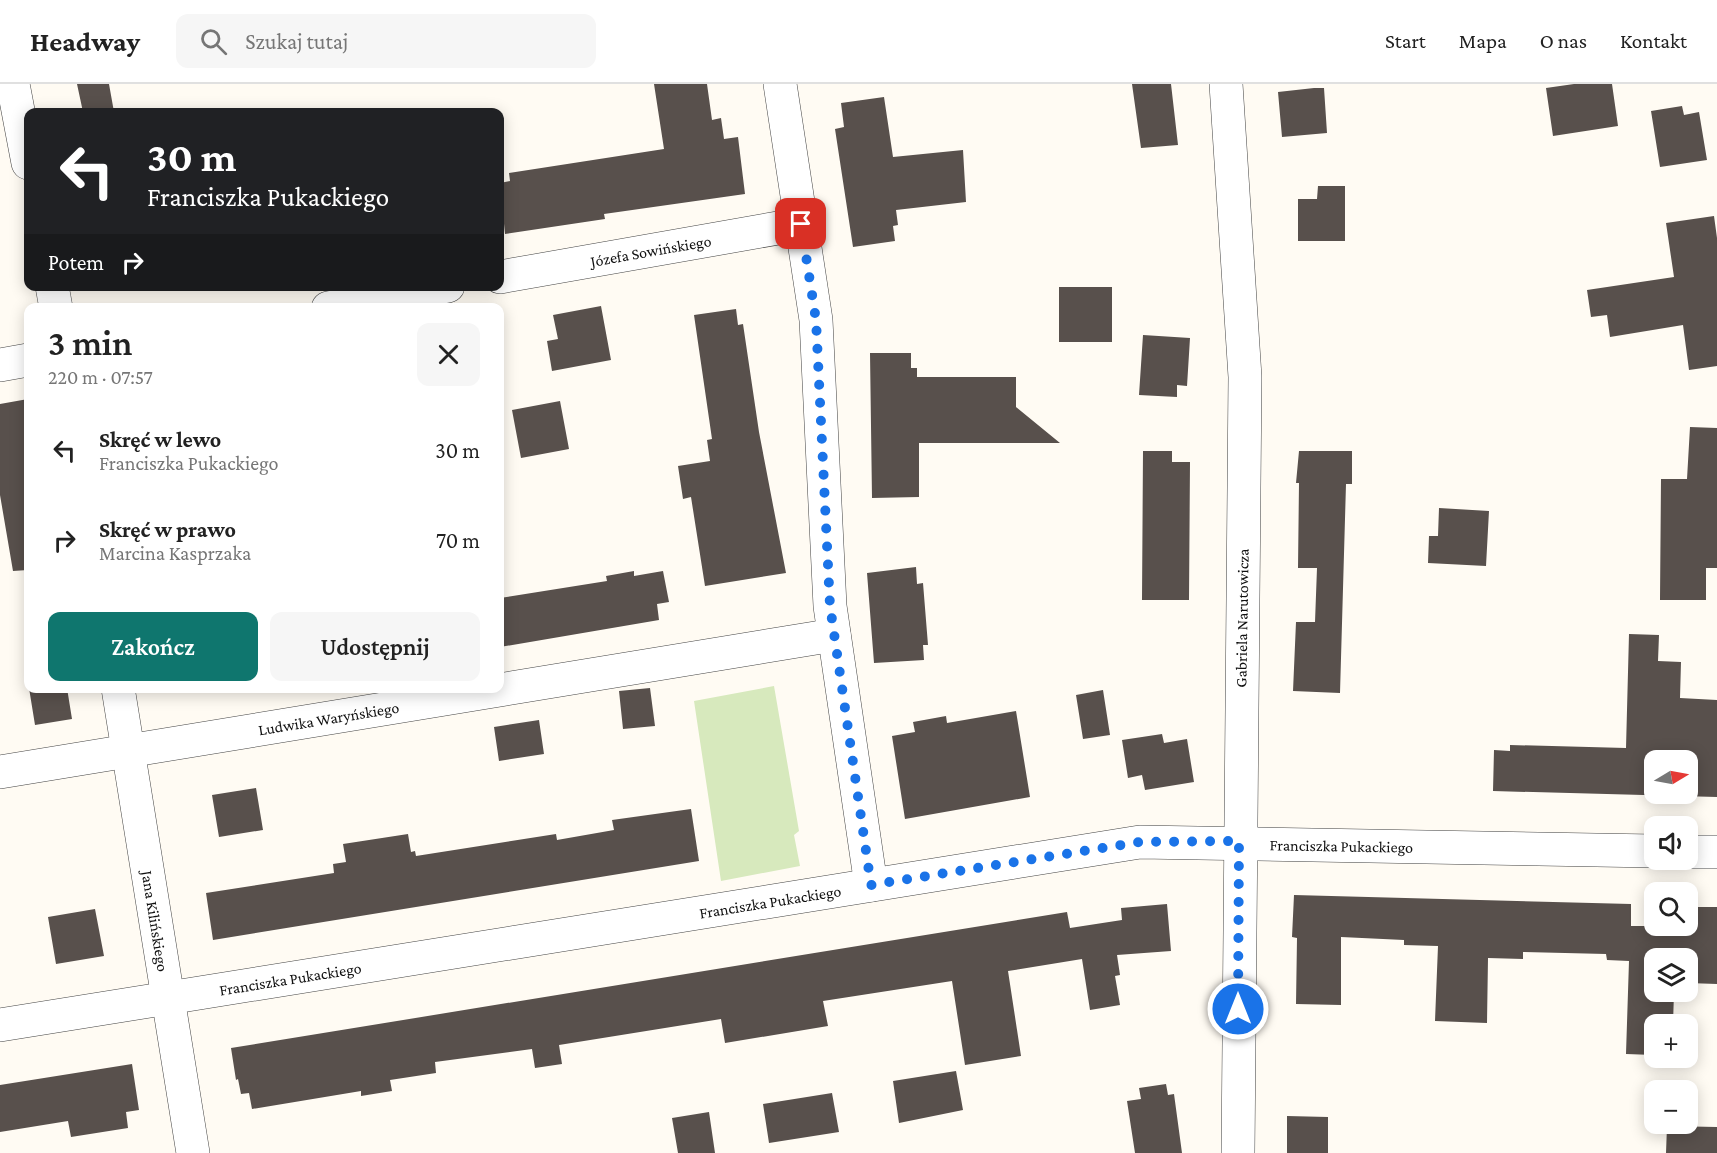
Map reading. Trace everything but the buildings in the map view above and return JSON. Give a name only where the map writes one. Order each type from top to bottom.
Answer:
[{"type":"street","points":[[13,84],[24,142]]},
{"type":"street","points":[[780,84],[816,320],[834,634],[871,885]]},
{"type":"street","name":"Gabriela Narutowicza","points":[[1226,84],[1245,377],[1239,841],[1238,1153]]},
{"type":"street","name":"Józefa Sowińskiego","points":[[504,277],[801,224]]},
{"type":"street","points":[[355,303],[421,291]]},
{"type":"street","points":[[0,365],[24,361]]},
{"type":"street","name":"Ludwika Waryńskiego","points":[[504,689],[834,634]]},
{"type":"street","name":"Jana Kilińskiego","points":[[119,693],[166,997],[193,1153]]},
{"type":"street","name":"Ludwika Waryńskiego","points":[[0,771],[478,693]]},
{"type":"street","name":"Franciszka Pukackiego","points":[[0,1025],[1140,842],[1239,841],[1644,851]]},
{"type":"street","points":[[1698,852],[1717,852]]},
{"type":"green space","points":[[774,686],[799,831],[794,835],[800,866],[721,881],[694,701]]},
{"type":"route","points":[[801,224],[816,320],[830,606],[871,885],[1140,842],[1239,841],[1238,1009]]}]
